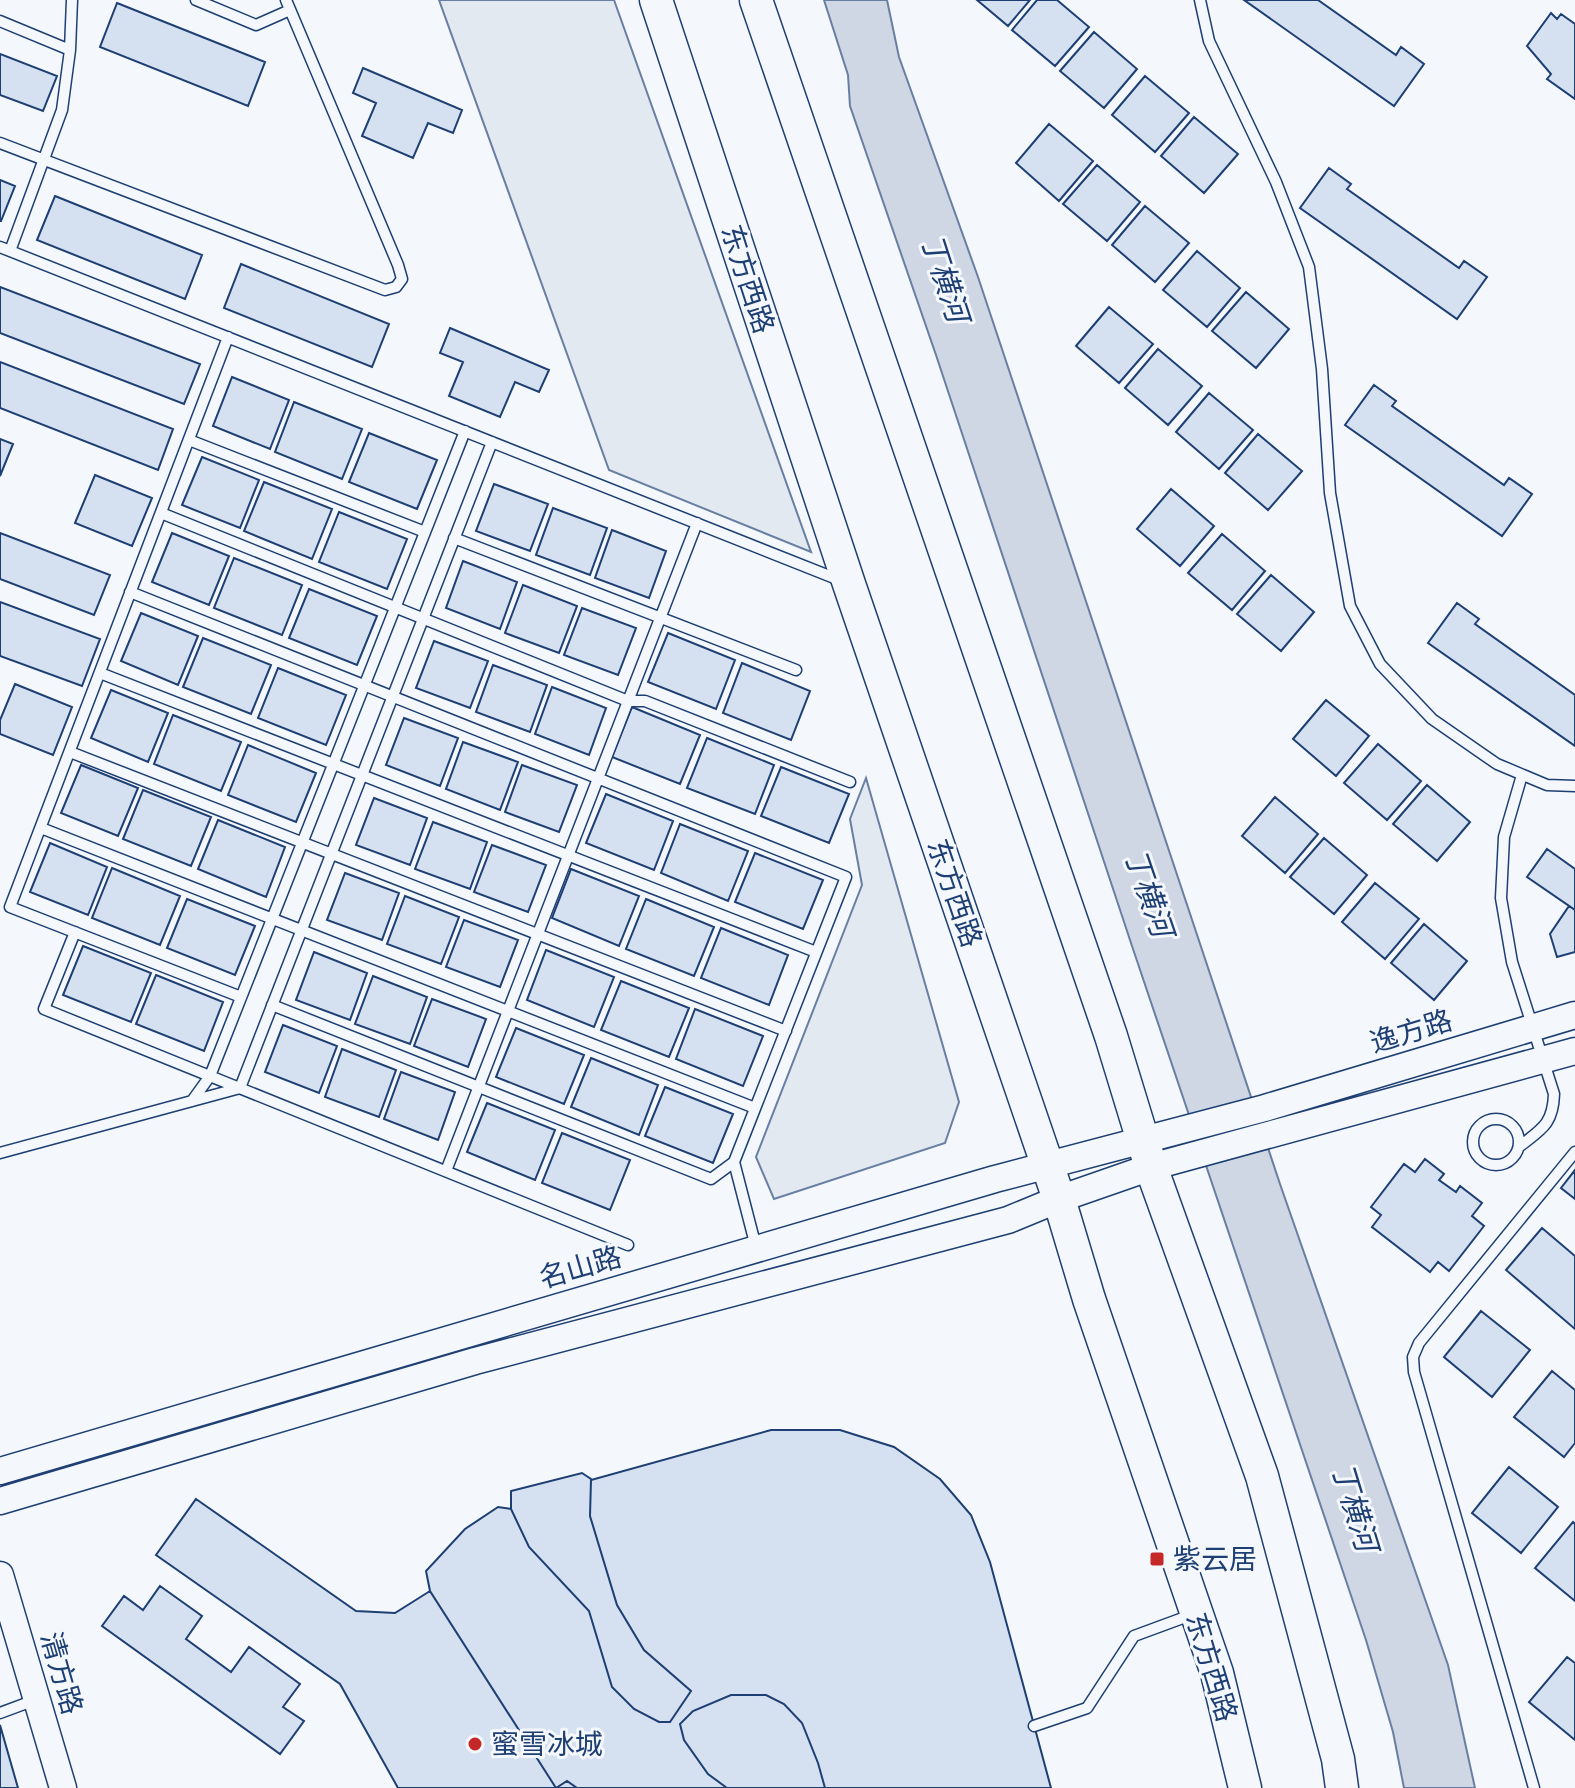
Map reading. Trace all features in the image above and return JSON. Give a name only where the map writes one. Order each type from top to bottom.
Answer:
[{"type":"main road","name":"东方西路","points":[[656,0],[849,584],[1048,1165],[1089,1299],[1217,1673],[1245,1788]]},
{"type":"main road","points":[[756,0],[1111,1036],[1147,1154],[1262,1476],[1338,1759],[1342,1788]]},
{"type":"street","name":"逸方路","points":[[1180,1131],[1575,1015]]},
{"type":"street","points":[[1147,1154],[1196,1154],[1575,1051]]},
{"type":"street","name":"名山路","points":[[0,1501],[475,1361],[1008,1220],[1059,1199],[1147,1154],[1180,1131]]},
{"type":"street","name":"名山路","points":[[0,1471],[1048,1165],[1147,1154]]},
{"type":"street","name":"清方路","points":[[0,1575],[63,1788]]},
{"type":"lane","points":[[72,0],[70,50],[62,110],[5,249],[849,584]]},
{"type":"lane","points":[[0,143],[385,290],[396,287],[402,279],[398,265],[288,5],[256,25],[196,0]]},
{"type":"lane","points":[[1200,0],[1209,41],[1276,182],[1309,267],[1322,369],[1330,493],[1350,606],[1380,664],[1432,719],[1497,764],[1547,785],[1575,786]]},
{"type":"lane","points":[[0,21],[70,50]]},
{"type":"lane","points":[[228,337],[10,907],[241,997]]},
{"type":"lane","points":[[192,1101],[210,1076],[465,431]]},
{"type":"lane","points":[[189,440],[425,532]]},
{"type":"lane","points":[[240,1088],[492,442]]},
{"type":"lane","points":[[161,513],[628,701],[645,701],[850,782]]},
{"type":"lane","points":[[446,1171],[697,523]]},
{"type":"lane","points":[[454,538],[796,670]]},
{"type":"lane","points":[[130,592],[846,877],[734,1162],[711,1179],[272,1005]]},
{"type":"lane","points":[[100,673],[816,952]]},
{"type":"lane","points":[[70,752],[786,1031]]},
{"type":"lane","points":[[1520,1146],[1516,1130],[1504,1120],[1496,1119],[1482,1123],[1473,1135],[1473,1149],[1489,1165],[1505,1165],[1520,1146],[1546,1126],[1553,1111],[1554,1094],[1512,962],[1501,898],[1504,837],[1522,775]]},
{"type":"lane","points":[[41,828],[755,1108]]},
{"type":"lane","points":[[75,932],[44,1009],[628,1245]]},
{"type":"lane","points":[[0,1153],[240,1088]]},
{"type":"lane","points":[[1534,1788],[1414,1372],[1413,1357],[1419,1343],[1575,1152]]},
{"type":"lane","points":[[734,1162],[757,1249]]},
{"type":"lane","points":[[1034,1726],[1087,1708],[1134,1636],[1197,1613]]},
{"type":"lane","points":[[0,1713],[37,1699]]},
{"type":"shaded area","points":[[439,0],[614,0],[811,552],[609,470]]},
{"type":"shaded area","points":[[866,778],[959,1102],[945,1143],[774,1199],[756,1157],[862,885],[850,819]]},
{"type":"water","name":"丁横河","points":[[824,0],[887,0],[899,57],[978,277],[1280,1184],[1448,1665],[1475,1788],[1404,1788],[1393,1732],[1366,1640],[850,106],[848,75]]},
{"type":"building","points":[[977,0],[1030,0],[1008,26]]},
{"type":"building","points":[[1037,0],[1057,0],[1089,27],[1055,66],[1012,30]]},
{"type":"building","points":[[1244,0],[1318,0],[1396,55],[1401,47],[1424,64],[1394,106]]},
{"type":"building","points":[[117,3],[265,62],[248,106],[100,47]]},
{"type":"building","points":[[1551,13],[1557,19],[1561,14],[1575,24],[1575,99],[1547,79],[1551,74],[1527,46]]},
{"type":"building","points":[[1094,32],[1137,69],[1104,108],[1060,71]]},
{"type":"building","points":[[0,54],[57,76],[43,111],[0,95]]},
{"type":"building","points":[[363,68],[462,110],[453,133],[428,123],[413,158],[362,136],[376,103],[353,93]]},
{"type":"building","points":[[1145,76],[1189,113],[1155,152],[1112,115]]},
{"type":"building","points":[[1194,117],[1238,154],[1204,193],[1161,156]]},
{"type":"building","points":[[1049,124],[1093,161],[1059,201],[1016,163]]},
{"type":"building","points":[[1097,165],[1140,202],[1107,241],[1063,204]]},
{"type":"building","points":[[1329,168],[1351,184],[1347,189],[1459,268],[1464,261],[1487,277],[1457,319],[1300,208]]},
{"type":"building","points":[[0,180],[15,186],[1,221],[0,221]]},
{"type":"building","points":[[55,196],[202,255],[185,299],[37,240]]},
{"type":"building","points":[[1145,206],[1189,243],[1155,282],[1112,245]]},
{"type":"building","points":[[1197,251],[1240,288],[1207,327],[1163,290]]},
{"type":"building","points":[[241,264],[389,324],[372,367],[224,308]]},
{"type":"building","points":[[0,287],[200,364],[184,404],[0,333]]},
{"type":"building","points":[[1246,292],[1289,329],[1256,368],[1212,331]]},
{"type":"building","points":[[1109,307],[1153,344],[1119,383],[1076,346]]},
{"type":"building","points":[[450,328],[549,370],[539,392],[515,382],[500,417],[449,396],[463,362],[440,353]]},
{"type":"building","points":[[1158,349],[1202,386],[1168,425],[1125,388]]},
{"type":"building","points":[[0,362],[173,429],[158,470],[0,408]]},
{"type":"building","points":[[232,377],[289,400],[270,449],[213,426]]},
{"type":"building","points":[[1374,385],[1396,401],[1392,406],[1504,485],[1509,478],[1532,494],[1502,536],[1345,425]]},
{"type":"building","points":[[1209,393],[1253,430],[1219,469],[1176,432]]},
{"type":"building","points":[[294,402],[362,429],[342,479],[275,452]]},
{"type":"building","points":[[369,433],[437,460],[417,509],[349,482]]},
{"type":"building","points":[[1258,434],[1302,471],[1268,510],[1225,473]]},
{"type":"building","points":[[0,439],[13,444],[0,476]]},
{"type":"building","points":[[202,457],[259,480],[240,528],[182,505]]},
{"type":"building","points":[[95,475],[152,498],[132,546],[75,523]]},
{"type":"building","points":[[264,482],[332,509],[312,559],[244,531]]},
{"type":"building","points":[[494,484],[548,504],[530,551],[476,531]]},
{"type":"building","points":[[1171,489],[1214,526],[1180,566],[1137,529]]},
{"type":"building","points":[[553,508],[607,528],[590,575],[536,555]]},
{"type":"building","points":[[339,512],[407,539],[387,589],[319,562]]},
{"type":"building","points":[[612,530],[666,551],[649,598],[595,578]]},
{"type":"building","points":[[0,533],[110,575],[94,615],[0,579]]},
{"type":"building","points":[[172,533],[229,556],[209,605],[152,582]]},
{"type":"building","points":[[1222,534],[1265,571],[1232,610],[1188,573]]},
{"type":"building","points":[[234,558],[302,585],[282,635],[214,608]]},
{"type":"building","points":[[463,561],[517,582],[500,629],[446,608]]},
{"type":"building","points":[[1271,575],[1314,612],[1281,651],[1237,614]]},
{"type":"building","points":[[523,585],[577,606],[559,653],[505,633]]},
{"type":"building","points":[[309,589],[377,616],[357,665],[289,638]]},
{"type":"building","points":[[0,602],[100,639],[82,686],[0,656]]},
{"type":"building","points":[[1457,603],[1479,619],[1475,624],[1575,695],[1575,746],[1428,643]]},
{"type":"building","points":[[582,608],[636,628],[618,675],[564,655]]},
{"type":"building","points":[[141,613],[198,636],[178,685],[121,661]]},
{"type":"building","points":[[668,633],[735,660],[716,709],[648,682]]},
{"type":"building","points":[[203,638],[271,665],[251,714],[183,687]]},
{"type":"building","points":[[434,641],[488,661],[470,708],[416,688]]},
{"type":"building","points":[[742,663],[810,691],[791,740],[723,713]]},
{"type":"building","points":[[493,665],[547,685],[530,732],[476,712]]},
{"type":"building","points":[[278,668],[346,695],[326,745],[258,718]]},
{"type":"building","points":[[15,684],[72,707],[53,755],[0,734],[0,720]]},
{"type":"building","points":[[552,687],[606,708],[589,755],[535,734]]},
{"type":"building","points":[[111,690],[168,713],[148,762],[91,738]]},
{"type":"building","points":[[1326,700],[1369,736],[1336,776],[1293,739]]},
{"type":"building","points":[[632,707],[700,735],[680,784],[612,757]]},
{"type":"building","points":[[173,715],[241,742],[221,791],[154,764]]},
{"type":"building","points":[[404,718],[458,738],[440,786],[386,765]]},
{"type":"building","points":[[707,738],[774,765],[755,814],[687,788]]},
{"type":"building","points":[[463,742],[518,762],[500,810],[446,789]]},
{"type":"building","points":[[1378,744],[1421,781],[1387,820],[1344,783]]},
{"type":"building","points":[[248,745],[316,773],[296,822],[228,795]]},
{"type":"building","points":[[81,765],[138,788],[118,836],[61,813]]},
{"type":"building","points":[[522,765],[577,785],[559,832],[505,812]]},
{"type":"building","points":[[781,767],[849,794],[829,843],[761,816]]},
{"type":"building","points":[[1427,785],[1470,822],[1437,861],[1393,824]]},
{"type":"building","points":[[143,790],[211,817],[191,866],[123,839]]},
{"type":"building","points":[[606,794],[673,821],[654,870],[586,843]]},
{"type":"building","points":[[1275,797],[1318,834],[1285,873],[1242,836]]},
{"type":"building","points":[[374,798],[427,818],[410,865],[356,845]]},
{"type":"building","points":[[218,820],[285,847],[266,897],[198,869]]},
{"type":"building","points":[[433,822],[487,842],[470,889],[415,869]]},
{"type":"building","points":[[680,824],[748,851],[728,901],[661,873]]},
{"type":"building","points":[[1324,838],[1367,875],[1334,914],[1290,877]]},
{"type":"building","points":[[50,843],[107,867],[88,915],[30,892]]},
{"type":"building","points":[[492,845],[546,865],[528,912],[474,892]]},
{"type":"building","points":[[1547,849],[1575,869],[1575,910],[1527,877]]},
{"type":"building","points":[[755,853],[823,880],[803,929],[735,902]]},
{"type":"building","points":[[112,868],[180,896],[160,945],[92,918]]},
{"type":"building","points":[[571,869],[639,896],[619,946],[552,918]]},
{"type":"building","points":[[345,873],[399,893],[382,940],[327,920]]},
{"type":"building","points":[[1375,883],[1419,919],[1385,959],[1342,922]]},
{"type":"building","points":[[405,896],[459,917],[441,964],[387,944]]},
{"type":"building","points":[[187,899],[255,926],[235,975],[167,948]]},
{"type":"building","points":[[646,899],[714,927],[694,976],[626,949]]},
{"type":"building","points":[[1569,906],[1575,910],[1575,952],[1557,957],[1550,934]]},
{"type":"building","points":[[464,920],[518,940],[500,987],[446,967]]},
{"type":"building","points":[[1424,924],[1467,961],[1434,1000],[1391,963]]},
{"type":"building","points":[[721,928],[788,955],[769,1005],[701,978]]},
{"type":"building","points":[[83,946],[151,973],[131,1022],[63,995]]},
{"type":"building","points":[[546,950],[614,977],[594,1027],[527,1000]]},
{"type":"building","points":[[314,952],[367,973],[350,1020],[296,1000]]},
{"type":"building","points":[[156,975],[223,1002],[204,1051],[136,1024]]},
{"type":"building","points":[[373,976],[427,997],[410,1044],[355,1024]]},
{"type":"building","points":[[621,981],[689,1008],[669,1057],[601,1030]]},
{"type":"building","points":[[432,999],[486,1019],[468,1067],[414,1046]]},
{"type":"building","points":[[695,1009],[763,1036],[743,1086],[676,1059]]},
{"type":"building","points":[[283,1025],[337,1046],[319,1093],[265,1072]]},
{"type":"building","points":[[516,1028],[584,1055],[564,1104],[496,1077]]},
{"type":"building","points":[[342,1049],[396,1070],[379,1117],[325,1097]]},
{"type":"building","points":[[591,1058],[658,1085],[639,1135],[571,1107]]},
{"type":"building","points":[[401,1072],[455,1092],[438,1140],[384,1119]]},
{"type":"building","points":[[665,1087],[733,1114],[713,1163],[645,1136]]},
{"type":"building","points":[[487,1103],[555,1130],[535,1180],[467,1152]]},
{"type":"building","points":[[562,1133],[630,1160],[610,1210],[542,1183]]},
{"type":"building","points":[[1425,1159],[1444,1174],[1439,1180],[1456,1192],[1460,1186],[1482,1203],[1472,1216],[1484,1226],[1449,1271],[1438,1262],[1430,1272],[1372,1227],[1381,1215],[1371,1207],[1404,1164],[1415,1172]]},
{"type":"building","points":[[1575,1170],[1575,1199],[1561,1188]]},
{"type":"building","points":[[1542,1228],[1575,1256],[1575,1329],[1506,1270]]},
{"type":"building","points":[[1481,1311],[1530,1350],[1492,1397],[1444,1357]]},
{"type":"building","points":[[1552,1371],[1575,1390],[1575,1443],[1564,1457],[1514,1417]]},
{"type":"building","points":[[771,1430],[840,1430],[894,1447],[940,1479],[971,1515],[990,1562],[1051,1788],[577,1788],[567,1781],[556,1788],[430,1591],[426,1571],[465,1529],[498,1507],[511,1509],[529,1547],[589,1611],[612,1687],[634,1709],[659,1722],[670,1722],[691,1691],[644,1650],[617,1605],[590,1516],[591,1480]]},
{"type":"building","points":[[1509,1467],[1558,1507],[1521,1553],[1472,1513]]},
{"type":"building","points":[[582,1473],[591,1479],[590,1516],[617,1605],[644,1650],[691,1691],[670,1722],[659,1722],[634,1709],[612,1687],[589,1611],[529,1547],[511,1509],[511,1491]]},
{"type":"building","points":[[196,1499],[356,1611],[395,1613],[430,1591],[556,1788],[398,1788],[340,1684],[156,1555]]},
{"type":"building","points":[[1573,1522],[1575,1524],[1575,1601],[1535,1568]]},
{"type":"building","points":[[160,1586],[202,1616],[186,1639],[231,1672],[249,1647],[300,1684],[283,1707],[304,1721],[280,1754],[102,1626],[124,1596],[143,1610]]},
{"type":"building","points":[[1567,1657],[1575,1663],[1575,1740],[1529,1702]]},
{"type":"building","points":[[731,1695],[766,1695],[784,1704],[802,1723],[825,1788],[727,1788],[708,1774],[684,1740],[680,1724],[693,1711]]},
{"type":"building","points":[[0,1725],[18,1788],[0,1788]]},
{"type":"building","points":[[567,1781],[577,1788],[556,1788]]},
{"type":"place","name":"紫云居","points":[[1157,1559]]},
{"type":"place","name":"蜜雪冰城","points":[[475,1744]]}]
